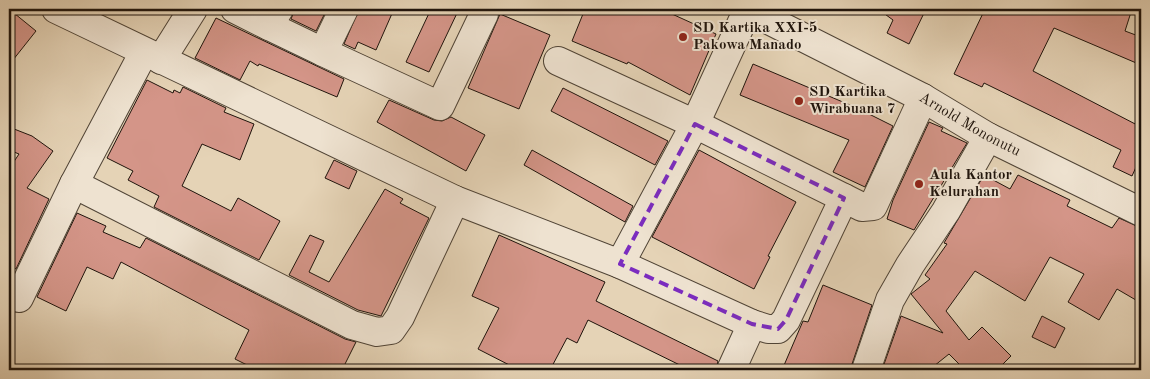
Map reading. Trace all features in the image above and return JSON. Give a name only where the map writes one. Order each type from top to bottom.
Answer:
[{"type":"street","points":[[56,9],[455,200],[620,264],[768,330],[778,329],[786,320],[844,198]]},
{"type":"street","points":[[19,298],[74,184],[152,56],[193,9]]},
{"type":"street","points":[[235,9],[274,17],[323,52],[440,106],[484,14],[484,9]]},
{"type":"street","points":[[323,52],[344,9]]},
{"type":"street","points":[[620,264],[695,124],[747,9]]},
{"type":"street","name":"Arnold Mononutu","points":[[747,9],[923,98],[988,136],[1141,212]]},
{"type":"street","points":[[558,61],[695,124],[862,207],[873,206],[923,98]]},
{"type":"street","points":[[866,370],[890,300],[910,265],[946,211],[988,136]]},
{"type":"street","points":[[74,184],[352,325],[377,332],[391,330],[400,317],[455,200]]},
{"type":"street","points":[[731,370],[752,324]]},
{"type":"highlighted area","points":[[695,124],[844,198],[786,320],[778,329],[752,324],[620,264]]},
{"type":"building","points":[[9,9],[36,31],[9,65]]},
{"type":"building","points":[[295,9],[327,9],[316,31],[291,19]]},
{"type":"building","points":[[359,9],[394,9],[376,50],[358,42],[355,49],[344,44]]},
{"type":"building","points":[[431,9],[459,9],[429,72],[406,62]]},
{"type":"building","points":[[585,9],[661,9],[716,34],[690,95],[628,62],[627,64],[572,41]]},
{"type":"building","points":[[878,9],[926,9],[909,44],[887,33],[893,20]]},
{"type":"building","points":[[985,9],[1132,9],[1125,31],[1141,37],[1141,65],[1054,28],[1033,71],[1141,127],[1141,156],[1132,176],[1113,167],[1121,150],[984,83],[982,87],[954,74]]},
{"type":"building","points":[[500,14],[550,35],[519,109],[468,88]]},
{"type":"building","points":[[216,18],[344,79],[337,97],[259,64],[258,66],[250,61],[240,80],[195,58]]},
{"type":"building","name":"SD Kartika Wirabuana 7","points":[[753,64],[857,108],[893,126],[865,187],[833,172],[849,140],[740,95]]},
{"type":"building","points":[[147,80],[173,93],[174,90],[180,93],[183,87],[226,108],[224,112],[254,124],[240,160],[202,144],[182,186],[231,211],[238,198],[280,221],[259,260],[154,207],[159,196],[128,180],[133,171],[107,158]]},
{"type":"building","points":[[563,88],[668,141],[655,165],[551,111]]},
{"type":"building","points":[[389,100],[434,120],[442,121],[451,117],[485,135],[466,171],[377,122]]},
{"type":"building","points":[[929,122],[943,128],[941,131],[967,143],[914,230],[887,219],[893,200]]},
{"type":"building","points":[[9,127],[32,136],[53,151],[27,188],[49,199],[16,269],[9,265],[9,169],[19,154],[9,150]]},
{"type":"building","points":[[532,150],[633,206],[625,222],[524,165]]},
{"type":"building","points":[[699,150],[796,202],[768,256],[770,257],[754,289],[652,237]]},
{"type":"building","points":[[334,160],[357,171],[349,189],[325,178]]},
{"type":"building","points":[[984,175],[1010,189],[1018,175],[1070,200],[1067,206],[1112,228],[1119,218],[1141,228],[1141,303],[1117,289],[1099,320],[1068,302],[1084,274],[1050,257],[1025,301],[975,271],[946,311],[969,340],[982,327],[1011,356],[997,370],[965,370],[949,354],[929,370],[882,370],[901,316],[943,333],[911,294],[930,279],[925,275],[947,244],[944,243]]},
{"type":"building","points":[[385,189],[403,199],[400,203],[429,218],[381,316],[358,310],[289,275],[310,235],[324,241],[309,272],[329,282]]},
{"type":"building","points":[[77,213],[106,226],[103,232],[140,248],[146,238],[345,339],[356,342],[342,370],[257,370],[235,359],[249,330],[121,262],[113,279],[87,267],[66,311],[37,297]]},
{"type":"building","points":[[499,235],[605,282],[596,301],[718,361],[716,370],[690,370],[588,320],[577,343],[567,338],[550,370],[519,370],[478,349],[499,308],[472,296]]},
{"type":"building","points":[[823,285],[872,305],[850,370],[782,370],[803,321],[808,322]]},
{"type":"building","points":[[1042,316],[1065,328],[1055,348],[1032,337]]},
{"type":"place","name":"SD Kartika XXI-5 Pakowa Manado","points":[[683,37]]},
{"type":"place","name":"SD Kartika Wirabuana 7","points":[[799,101]]},
{"type":"place","name":"Aula Kantor Kelurahan","points":[[919,184]]}]
